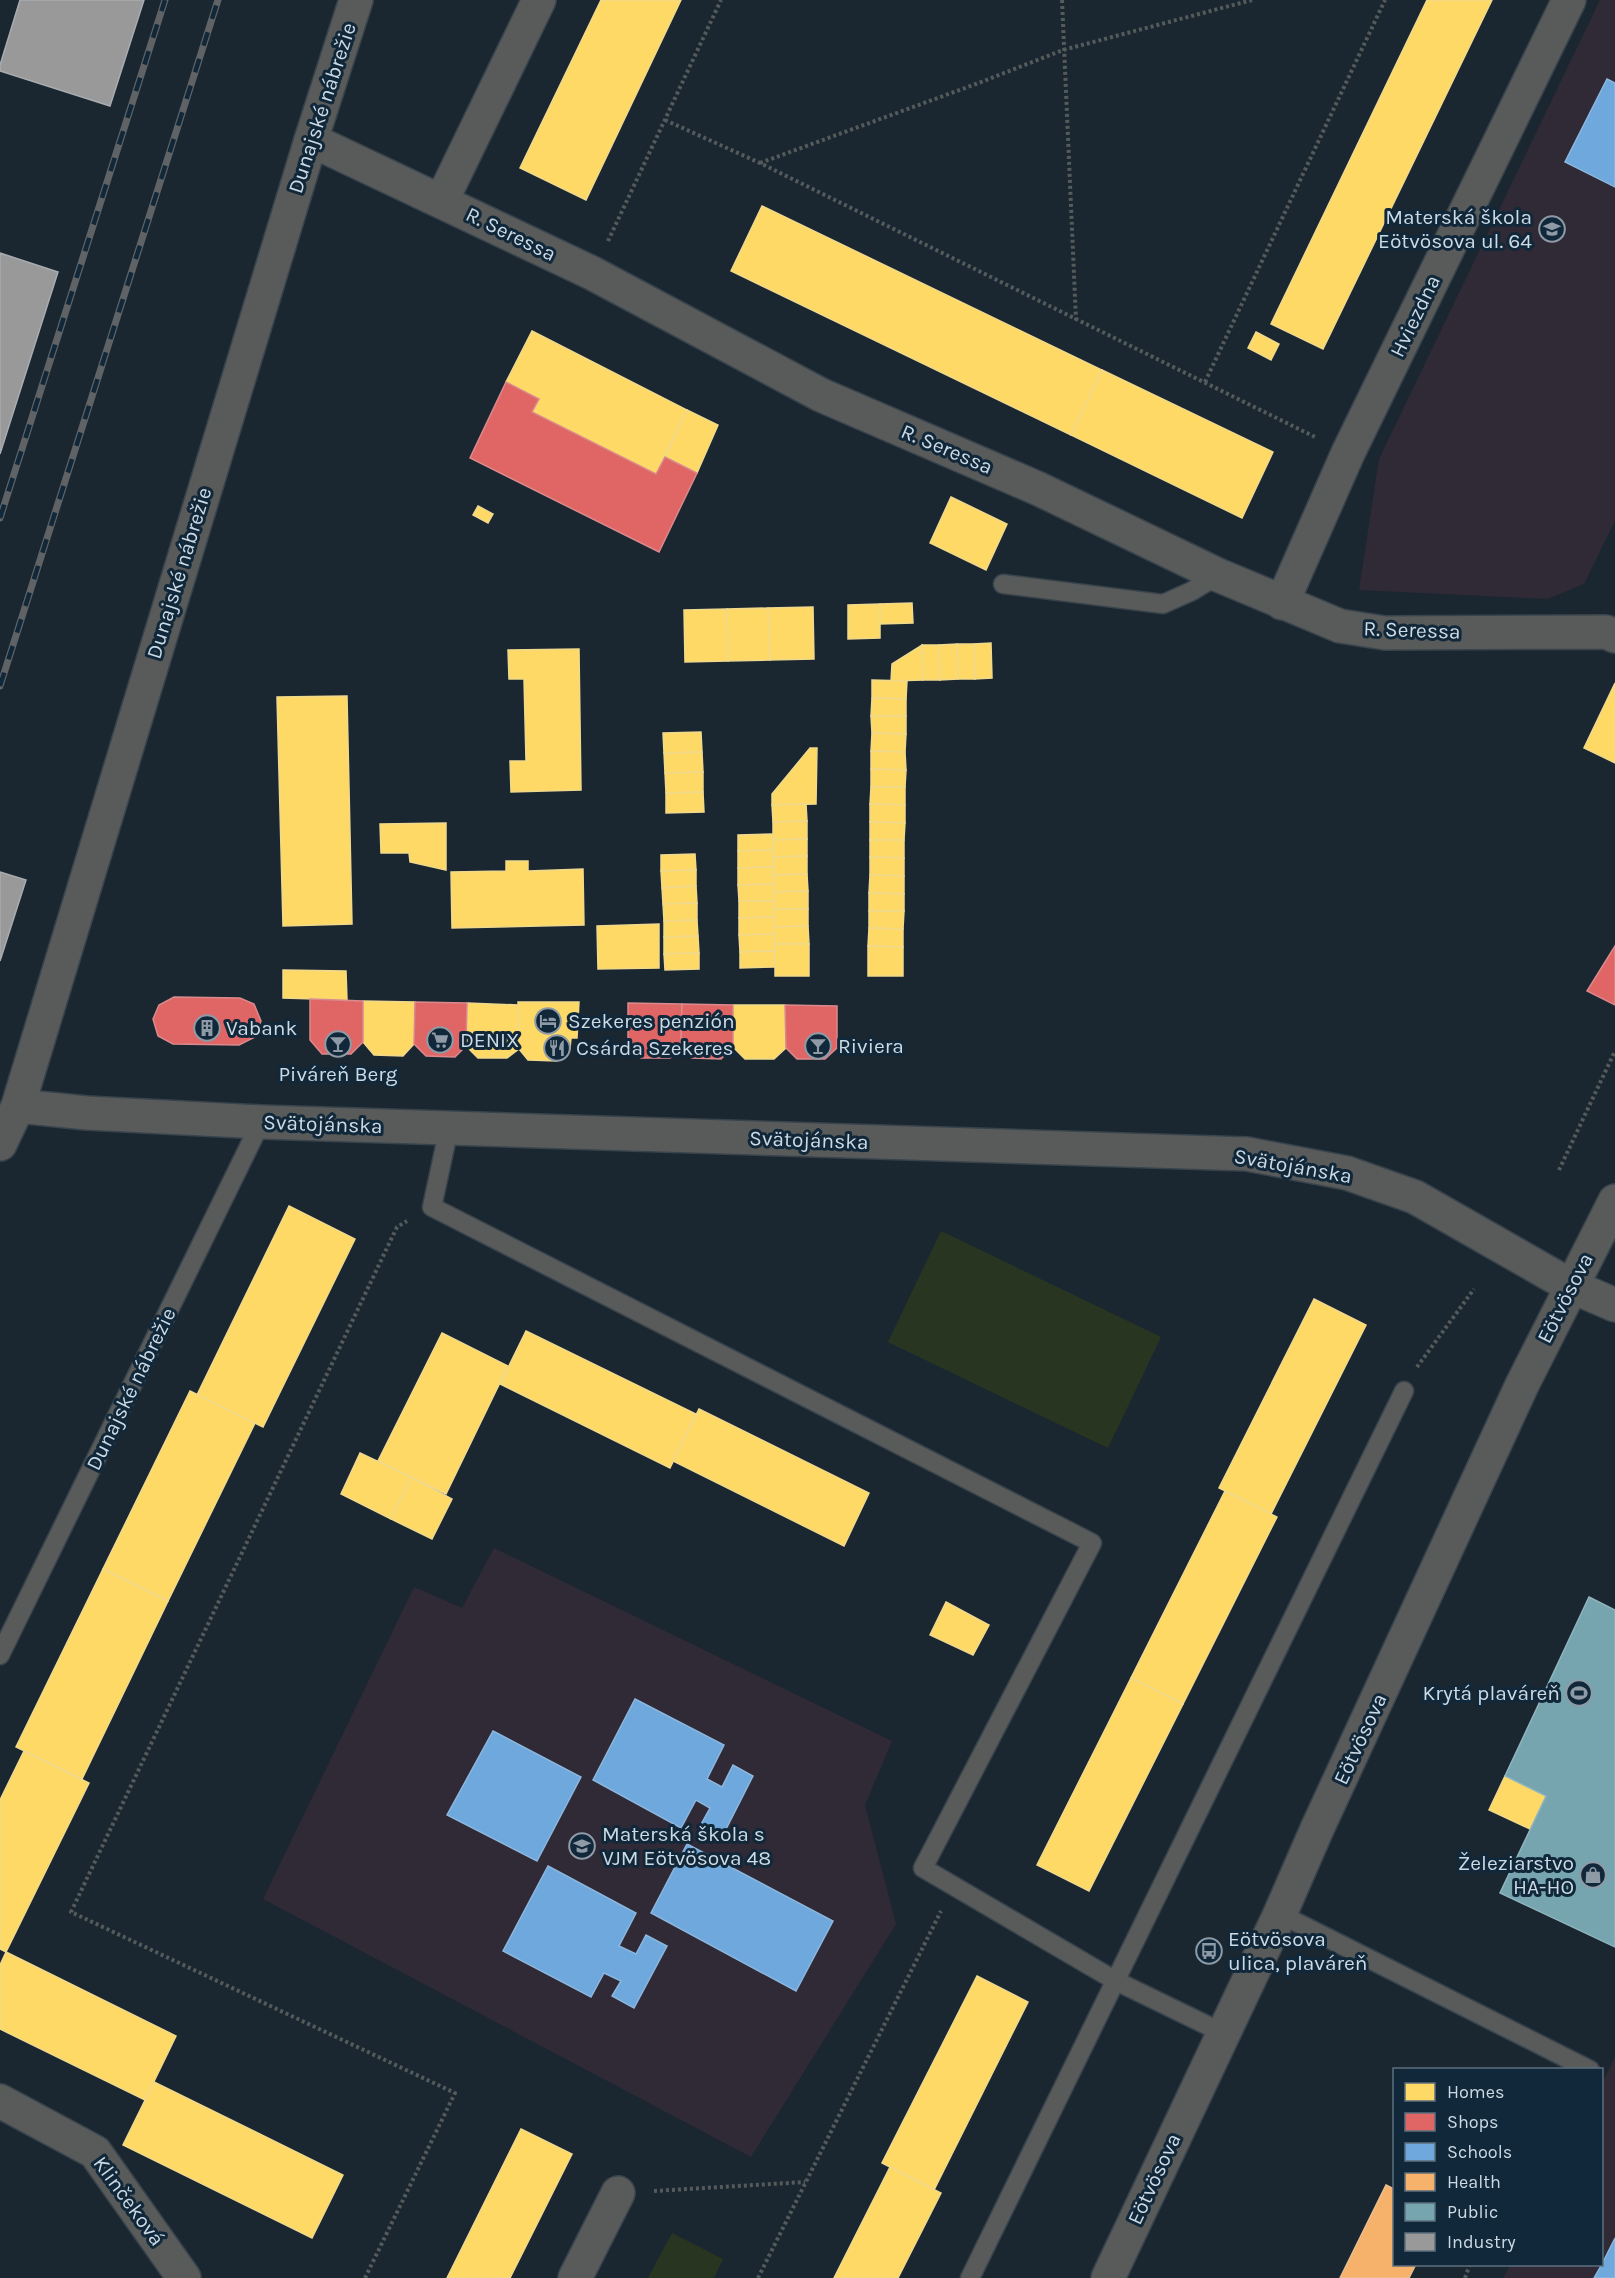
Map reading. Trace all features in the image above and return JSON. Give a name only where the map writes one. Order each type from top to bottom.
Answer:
[{"type":"street","name":"Dunajské nábrežie","points":[[0,1144],[18,1106],[310,140],[356,0]]},
{"type":"street","points":[[442,200],[539,0]]},
{"type":"street","name":"Hviezdna","points":[[1282,603],[1348,453],[1569,0]]},
{"type":"street","name":"R. Seressa","points":[[310,140],[442,200],[592,273],[821,395],[1039,489],[1218,575],[1340,626],[1385,633],[1606,632],[1615,636]]},
{"type":"street","name":"Svätojánska","points":[[18,1106],[87,1113],[261,1122],[1246,1154],[1347,1173],[1415,1197],[1571,1286],[1615,1305]]},
{"type":"street","name":"Eötvösova","points":[[1108,2278],[1280,1914],[1522,1385],[1615,1201]]},
{"type":"street","name":"Klinčeková","points":[[0,2101],[95,2152],[184,2278]]},
{"type":"street","points":[[575,2278],[618,2193]]},
{"type":"lane","points":[[1004,584],[1163,604],[1192,591],[1218,575]]},
{"type":"lane","name":"Dunajské nábrežie","points":[[0,1655],[261,1122]]},
{"type":"lane","points":[[449,1128],[432,1207],[1092,1543],[923,1868],[1116,1981],[1223,2033]]},
{"type":"lane","points":[[970,2278],[1404,1391]]},
{"type":"lane","points":[[1280,1914],[1586,2068]]},
{"type":"path","points":[[592,273],[721,0]]},
{"type":"path","points":[[1062,0],[1076,320]]},
{"type":"path","points":[[760,163],[1063,50],[1252,0]]},
{"type":"path","points":[[1205,382],[1385,0]]},
{"type":"path","points":[[665,120],[760,163],[1348,453]]},
{"type":"path","points":[[1559,1170],[1615,1051]]},
{"type":"path","points":[[365,2278],[455,2093],[71,1912],[397,1227],[432,1207]]},
{"type":"path","points":[[1404,1391],[1422,1357],[1474,1289]]},
{"type":"path","points":[[758,2278],[954,1886]]},
{"type":"path","points":[[618,2193],[806,2181]]},
{"type":"shaded area","name":"Materská škola Eötvösova ul. 64","points":[[1600,0],[1615,0],[1615,521],[1584,584],[1548,599],[1359,590],[1379,459]]},
{"type":"shaded area","name":"Materská škola s VJM Eötvösova 48","points":[[494,1548],[892,1741],[865,1805],[896,1924],[751,2157],[263,1899],[414,1587],[462,1608]]},
{"type":"shaded area","points":[[1615,2057],[1615,2278],[1503,2278],[1509,2266],[1603,2266],[1603,2081]]},
{"type":"green space","points":[[941,1231],[1161,1337],[1108,1448],[888,1342]]},
{"type":"green space","points":[[672,2233],[723,2259],[714,2278],[648,2278]]},
{"type":"building: Homes","points":[[601,0],[681,0],[586,200],[520,168]]},
{"type":"building: Homes","points":[[1427,0],[1492,0],[1323,349],[1271,324]]},
{"type":"building: Homes","points":[[762,206],[1102,370],[1071,435],[731,271]]},
{"type":"building: Homes","points":[[532,331],[687,410],[656,474],[532,412],[539,399],[506,382]]},
{"type":"building: Homes","points":[[1256,332],[1279,344],[1271,360],[1248,348]]},
{"type":"building: Homes","points":[[1102,370],[1273,452],[1242,518],[1071,435]]},
{"type":"building: Homes","points":[[687,410],[718,425],[697,473],[665,457]]},
{"type":"building: Homes","points":[[951,497],[1007,524],[986,570],[930,543]]},
{"type":"building: Homes","points":[[478,506],[493,514],[488,523],[473,515]]},
{"type":"building: Homes","points":[[912,603],[913,623],[880,624],[880,604]]},
{"type":"building: Homes","points":[[880,604],[880,638],[848,639],[848,605]]},
{"type":"building: Homes","points":[[813,607],[814,659],[770,660],[768,608]]},
{"type":"building: Homes","points":[[768,608],[770,660],[728,661],[727,609]]},
{"type":"building: Homes","points":[[727,609],[728,661],[685,662],[684,610]]},
{"type":"building: Homes","points":[[991,643],[992,678],[975,679],[974,644]]},
{"type":"building: Homes","points":[[957,644],[958,679],[940,680],[939,645]]},
{"type":"building: Homes","points":[[957,644],[974,644],[975,679],[958,679]]},
{"type":"building: Homes","points":[[922,645],[923,680],[891,681],[892,664]]},
{"type":"building: Homes","points":[[922,645],[939,645],[940,680],[923,680]]},
{"type":"building: Homes","points":[[579,649],[581,790],[511,792],[510,761],[526,761],[524,679],[509,679],[508,650]]},
{"type":"building: Homes","points":[[872,680],[907,681],[906,699],[872,698]]},
{"type":"building: Homes","points":[[1615,683],[1615,763],[1584,748]]},
{"type":"building: Homes","points":[[347,696],[352,924],[283,926],[277,697]]},
{"type":"building: Homes","points":[[872,698],[906,699],[906,716],[871,716]]},
{"type":"building: Homes","points":[[871,716],[906,716],[906,734],[872,733]]},
{"type":"building: Homes","points":[[701,732],[702,752],[664,753],[663,733]]},
{"type":"building: Homes","points":[[872,733],[906,734],[905,752],[871,751]]},
{"type":"building: Homes","points":[[810,748],[817,748],[816,804],[772,805],[772,794]]},
{"type":"building: Homes","points":[[871,751],[905,752],[906,770],[871,769]]},
{"type":"building: Homes","points":[[702,752],[703,772],[665,773],[664,753]]},
{"type":"building: Homes","points":[[871,769],[906,770],[905,787],[871,787]]},
{"type":"building: Homes","points":[[703,772],[703,792],[666,793],[665,773]]},
{"type":"building: Homes","points":[[871,787],[905,787],[905,805],[870,804]]},
{"type":"building: Homes","points":[[703,792],[704,812],[666,813],[666,793]]},
{"type":"building: Homes","points":[[806,804],[807,821],[773,822],[772,805]]},
{"type":"building: Homes","points":[[870,804],[905,805],[905,823],[870,822]]},
{"type":"building: Homes","points":[[807,821],[807,839],[773,840],[773,822]]},
{"type":"building: Homes","points":[[870,822],[905,823],[904,840],[870,840]]},
{"type":"building: Homes","points":[[446,823],[446,870],[410,862],[409,853],[381,853],[380,824]]},
{"type":"building: Homes","points":[[773,834],[773,850],[738,851],[738,835]]},
{"type":"building: Homes","points":[[807,839],[807,856],[773,857],[773,840]]},
{"type":"building: Homes","points":[[870,840],[904,840],[904,858],[870,857]]},
{"type":"building: Homes","points":[[773,850],[773,867],[738,868],[738,851]]},
{"type":"building: Homes","points":[[695,854],[696,870],[661,871],[661,855]]},
{"type":"building: Homes","points":[[807,856],[807,874],[774,875],[773,857]]},
{"type":"building: Homes","points":[[870,857],[904,858],[904,876],[870,875]]},
{"type":"building: Homes","points":[[506,861],[528,861],[528,871],[583,869],[584,925],[452,928],[451,872],[506,871]]},
{"type":"building: Homes","points":[[773,867],[774,884],[738,885],[738,868]]},
{"type":"building: Homes","points":[[696,870],[696,886],[662,888],[661,871]]},
{"type":"building: Homes","points":[[807,874],[808,891],[774,892],[774,875]]},
{"type":"building: Homes","points":[[870,875],[904,876],[904,894],[869,893]]},
{"type":"building: Homes","points":[[774,884],[774,901],[739,901],[738,885]]},
{"type":"building: Homes","points":[[696,886],[697,903],[663,904],[662,888]]},
{"type":"building: Homes","points":[[808,891],[808,909],[774,909],[774,892]]},
{"type":"building: Homes","points":[[869,893],[904,894],[904,911],[869,911]]},
{"type":"building: Homes","points":[[739,901],[774,901],[774,917],[739,918]]},
{"type":"building: Homes","points":[[697,903],[697,920],[664,921],[663,904]]},
{"type":"building: Homes","points":[[774,909],[808,909],[808,926],[774,927]]},
{"type":"building: Homes","points":[[869,911],[904,911],[903,929],[869,928]]},
{"type":"building: Homes","points":[[774,917],[775,934],[739,935],[739,918]]},
{"type":"building: Homes","points":[[697,920],[698,936],[664,937],[664,921]]},
{"type":"building: Homes","points":[[659,924],[659,968],[598,969],[597,926]]},
{"type":"building: Homes","points":[[808,926],[809,944],[775,944],[774,927]]},
{"type":"building: Homes","points":[[869,928],[903,929],[903,947],[868,946]]},
{"type":"building: Homes","points":[[775,934],[775,951],[740,952],[739,935]]},
{"type":"building: Homes","points":[[698,936],[699,953],[664,954],[664,937]]},
{"type":"building: Homes","points":[[775,944],[809,944],[809,976],[775,976]]},
{"type":"building: Homes","points":[[868,946],[903,947],[903,976],[868,976]]},
{"type":"building: Homes","points":[[775,951],[775,967],[740,968],[740,952]]},
{"type":"building: Homes","points":[[699,953],[699,969],[665,970],[664,954]]},
{"type":"building: Homes","points":[[283,970],[346,971],[347,1000],[283,998]]},
{"type":"building: Homes","points":[[363,1001],[415,1002],[414,1044],[403,1056],[374,1055],[363,1042]]},
{"type":"building: Homes","name":"Szekeres penzión","points":[[518,1002],[579,1002],[577,1038],[571,1038],[570,1049],[557,1061],[528,1060],[519,1049]]},
{"type":"building: Homes","points":[[467,1003],[518,1005],[519,1049],[507,1058],[478,1058],[466,1046]]},
{"type":"building: Homes","points":[[733,1005],[785,1005],[786,1048],[774,1059],[745,1059],[733,1047]]},
{"type":"building: Homes","points":[[289,1206],[355,1239],[263,1427],[197,1395]]},
{"type":"building: Homes","points":[[1314,1299],[1366,1325],[1271,1514],[1219,1488]]},
{"type":"building: Homes","points":[[526,1331],[696,1414],[670,1468],[500,1384]]},
{"type":"building: Homes","points":[[442,1333],[508,1366],[446,1494],[378,1461]]},
{"type":"building: Homes","points":[[190,1391],[255,1423],[168,1601],[103,1569]]},
{"type":"building: Homes","points":[[699,1409],[869,1493],[844,1546],[673,1461]]},
{"type":"building: Homes","points":[[360,1453],[411,1477],[391,1519],[341,1494]]},
{"type":"building: Homes","points":[[411,1477],[452,1499],[432,1539],[391,1519]]},
{"type":"building: Homes","points":[[1225,1491],[1277,1517],[1183,1704],[1131,1678]]},
{"type":"building: Homes","points":[[103,1569],[168,1601],[82,1779],[16,1747]]},
{"type":"building: Homes","points":[[946,1602],[989,1625],[973,1655],[930,1635]]},
{"type":"building: Homes","points":[[1131,1678],[1183,1704],[1089,1891],[1037,1865]]},
{"type":"building: Homes","points":[[24,1751],[89,1783],[6,1952],[0,1949],[0,1800]]},
{"type":"building: Homes","points":[[1505,1776],[1546,1796],[1530,1829],[1489,1810]]},
{"type":"building: Homes","points":[[6,1952],[176,2036],[145,2100],[0,2029],[0,1965]]},
{"type":"building: Homes","points":[[977,1976],[1028,2002],[934,2190],[882,2163]]},
{"type":"building: Homes","points":[[154,2082],[343,2175],[312,2238],[123,2145]]},
{"type":"building: Homes","points":[[521,2129],[572,2154],[510,2278],[447,2278]]},
{"type":"building: Homes","points":[[890,2167],[941,2193],[898,2278],[834,2278]]},
{"type":"building: Shops","points":[[506,382],[539,399],[532,412],[656,474],[665,457],[697,473],[659,552],[470,458]]},
{"type":"building: Shops","points":[[1615,946],[1615,1005],[1587,991]]},
{"type":"building: Shops","name":"Vabank","points":[[174,997],[240,998],[254,1004],[261,1021],[255,1037],[239,1045],[173,1044],[158,1036],[153,1019],[159,1005]]},
{"type":"building: Shops","points":[[310,999],[363,1001],[363,1042],[351,1054],[322,1054],[310,1040]]},
{"type":"building: Shops","points":[[415,1002],[467,1003],[466,1046],[455,1057],[426,1056],[414,1044]]},
{"type":"building: Shops","points":[[628,1003],[682,1004],[681,1047],[670,1058],[641,1058],[628,1046]]},
{"type":"building: Shops","points":[[682,1004],[733,1005],[733,1047],[721,1059],[692,1058],[681,1047]]},
{"type":"building: Shops","points":[[785,1005],[837,1006],[837,1048],[825,1059],[797,1059],[786,1048]]},
{"type":"building: Schools","points":[[1607,79],[1615,83],[1615,187],[1565,162]]},
{"type":"building: Schools","points":[[635,1699],[724,1745],[707,1779],[722,1787],[733,1765],[753,1776],[721,1839],[699,1828],[710,1808],[696,1800],[681,1828],[593,1780]]},
{"type":"building: Schools","points":[[493,1731],[581,1777],[537,1861],[447,1815]]},
{"type":"building: Schools","points":[[687,1844],[833,1921],[796,1991],[651,1913]]},
{"type":"building: Schools","points":[[548,1866],[636,1913],[619,1946],[636,1954],[646,1935],[667,1946],[634,2008],[612,1996],[621,1981],[604,1973],[591,1997],[503,1951]]},
{"type":"building: Schools","points":[[1615,2238],[1615,2278],[1594,2278],[1603,2266]]},
{"type":"building: Health","points":[[1386,2185],[1393,2188],[1393,2266],[1415,2266],[1409,2278],[1340,2278]]},
{"type":"building: Public","name":"Krytá plaváreň","points":[[1589,1597],[1615,1610],[1615,1947],[1500,1893],[1546,1796],[1505,1776]]},
{"type":"building: Industry","points":[[20,0],[144,0],[110,106],[0,71]]},
{"type":"building: Industry","points":[[0,253],[58,272],[0,454]]},
{"type":"building: Industry","points":[[0,872],[26,880],[0,961]]},
{"type":"railway","points":[[0,518],[165,0]]},
{"type":"railway","points":[[0,686],[218,0]]},
{"type":"place","name":"Materská škola Eötvösova ul. 64","points":[[1552,229]]},
{"type":"place","name":"Szekeres penzión","points":[[548,1021]]},
{"type":"place","name":"Vabank","points":[[207,1028]]},
{"type":"place","name":"DENIX","points":[[440,1040]]},
{"type":"place","name":"Piváreň Berg","points":[[338,1044]]},
{"type":"place","name":"Riviera","points":[[818,1046]]},
{"type":"place","name":"Csárda Szekeres","points":[[557,1048]]},
{"type":"place","name":"Krytá plaváreň","points":[[1579,1693]]},
{"type":"place","name":"Materská škola s VJM Eötvösova 48","points":[[582,1846]]},
{"type":"place","name":"Železiarstvo HA-HO","points":[[1593,1875]]},
{"type":"place","name":"Eötvösova ulica, plaváreň","points":[[1209,1951]]}]
